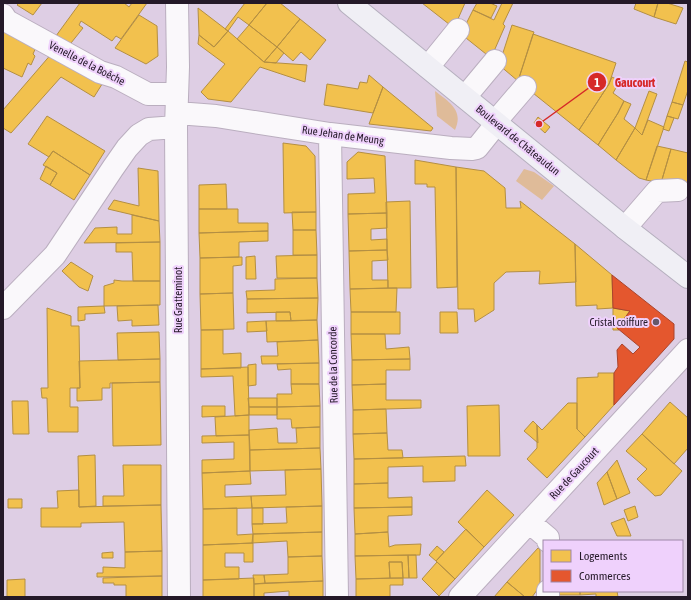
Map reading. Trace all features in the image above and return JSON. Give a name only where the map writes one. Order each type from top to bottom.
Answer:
[{"type":"main road","name":"Boulevard de Châteaudun","points":[[358,6],[428,67],[625,228],[688,277]]},
{"type":"street","name":"Rue Gratteminot","points":[[177,3],[179,597]]},
{"type":"street","name":"Venelle de la Boêche","points":[[3,15],[7,21],[100,72],[116,77],[177,111]]},
{"type":"street","points":[[428,67],[458,30]]},
{"type":"street","points":[[465,97],[495,61]]},
{"type":"street","points":[[496,122],[525,87]]},
{"type":"street","name":"Rue Jehan de Meung","points":[[3,308],[55,255],[127,148],[139,135],[177,111],[330,134],[451,148],[472,149],[477,148],[496,122]]},
{"type":"street","name":"Rue de la Concorde","points":[[330,134],[337,597]]},
{"type":"street","points":[[625,228],[658,191],[678,190]]},
{"type":"street","name":"Rue de Gaucourt","points":[[460,597],[688,350]]},
{"type":"street","points":[[529,522],[548,538],[548,540]]},
{"type":"shaded area","points":[[435,91],[454,107],[458,117],[455,130],[437,116]]},
{"type":"shaded area","points":[[524,169],[534,172],[554,186],[542,200],[516,181]]},
{"type":"building: Logements","points":[[19,3],[42,3],[33,15],[17,5]]},
{"type":"building: Logements","points":[[80,3],[124,3],[129,7],[132,3],[147,3],[121,39],[116,36],[112,41],[81,21],[79,25],[83,28],[67,48],[53,40]]},
{"type":"building: Logements","points":[[245,3],[267,3],[249,25],[238,17],[228,31],[225,29]]},
{"type":"building: Logements","points":[[267,3],[280,3],[300,19],[277,47],[249,25]]},
{"type":"building: Logements","points":[[422,3],[465,3],[454,28]]},
{"type":"building: Logements","points":[[477,3],[490,3],[497,6],[491,18],[473,10]]},
{"type":"building: Logements","points":[[502,3],[513,3],[503,24],[505,26],[491,58],[461,34],[473,10],[494,20]]},
{"type":"building: Logements","points":[[636,3],[658,3],[654,17],[634,9]]},
{"type":"building: Logements","points":[[658,3],[667,3],[683,8],[676,24],[654,17]]},
{"type":"building: Logements","points":[[198,8],[228,31],[214,47],[199,35]]},
{"type":"building: Logements","points":[[139,15],[157,26],[158,56],[146,64],[115,48]]},
{"type":"building: Logements","points":[[300,19],[326,40],[310,60],[301,52],[293,61],[277,47]]},
{"type":"building: Logements","points":[[249,25],[277,47],[264,62],[237,39]]},
{"type":"building: Logements","points":[[512,25],[534,32],[518,81],[499,65]]},
{"type":"building: Logements","points":[[3,28],[37,45],[33,54],[35,56],[31,65],[28,63],[22,77],[3,68]]},
{"type":"building: Logements","points":[[228,31],[264,62],[307,65],[305,82],[260,67],[231,102],[208,99],[201,92],[225,64],[198,44],[199,35],[214,47]]},
{"type":"building: Logements","points":[[533,34],[616,63],[609,84],[579,130],[518,81]]},
{"type":"building: Logements","points":[[277,47],[284,53],[276,63],[264,62]]},
{"type":"building: Logements","points":[[53,52],[104,81],[94,97],[61,77],[11,133],[3,128],[3,110]]},
{"type":"building: Logements","points":[[685,61],[688,62],[688,90],[683,105],[672,102]]},
{"type":"building: Logements","points":[[369,75],[383,87],[373,113],[324,105],[327,84],[358,89],[360,82],[367,83]]},
{"type":"building: Logements","points":[[612,77],[620,81],[613,93],[624,101],[598,145],[579,130]]},
{"type":"building: Logements","points":[[383,87],[433,128],[431,131],[369,124]]},
{"type":"building: Logements","points":[[649,91],[657,94],[642,135],[635,128]]},
{"type":"building: Logements","points":[[624,101],[631,104],[624,119],[635,128],[616,160],[598,145]]},
{"type":"building: Logements","points":[[672,102],[683,105],[678,119],[667,116]]},
{"type":"building: Logements","points":[[47,116],[105,151],[90,175],[53,151],[49,157],[28,144]]},
{"type":"building: Logements","points":[[667,116],[674,118],[669,131],[663,129]]},
{"type":"building: Logements","points":[[538,117],[550,127],[545,133],[534,123]]},
{"type":"building: Logements","points":[[648,120],[664,127],[646,180],[639,178],[616,160],[635,128],[642,135]]},
{"type":"building: Logements","points":[[283,143],[306,146],[315,156],[316,212],[284,213]]},
{"type":"building: Logements","points":[[657,146],[671,149],[661,183],[646,180]]},
{"type":"building: Logements","points":[[671,149],[688,153],[688,188],[661,183]]},
{"type":"building: Logements","points":[[53,151],[90,175],[74,200],[50,185],[57,173],[43,165]]},
{"type":"building: Logements","points":[[358,152],[385,156],[387,213],[348,214],[348,194],[375,193],[374,178],[347,179],[347,162]]},
{"type":"building: Logements","points":[[415,160],[456,167],[457,287],[437,288],[435,187],[427,187],[427,184],[415,184]]},
{"type":"building: Logements","points":[[46,166],[57,173],[50,185],[40,179]]},
{"type":"building: Logements","points":[[456,167],[484,171],[505,188],[506,208],[521,208],[520,201],[575,244],[576,282],[539,284],[540,271],[506,272],[494,283],[494,310],[475,322],[474,309],[458,309]]},
{"type":"building: Logements","points":[[138,168],[158,171],[159,221],[108,209],[114,200],[139,206]]},
{"type":"building: Logements","points":[[226,184],[227,209],[199,209],[199,185]]},
{"type":"building: Logements","points":[[410,201],[411,288],[388,288],[386,202]]},
{"type":"building: Logements","points":[[199,209],[238,209],[238,223],[268,223],[268,231],[199,233]]},
{"type":"building: Logements","points":[[292,212],[316,212],[316,230],[293,230]]},
{"type":"building: Logements","points":[[387,213],[387,228],[371,229],[371,240],[387,239],[387,250],[349,251],[348,214]]},
{"type":"building: Logements","points":[[132,215],[159,221],[160,242],[84,243],[95,228],[117,227],[117,234],[132,234]]},
{"type":"building: Logements","points":[[293,230],[316,230],[317,255],[293,255]]},
{"type":"building: Logements","points":[[268,231],[268,241],[239,242],[239,257],[200,258],[199,233]]},
{"type":"building: Logements","points":[[160,242],[160,281],[133,281],[132,252],[116,252],[116,243]]},
{"type":"building: Logements","points":[[575,244],[612,275],[613,308],[597,309],[597,305],[576,306]]},
{"type":"building: Logements","points":[[387,250],[388,260],[372,261],[372,280],[388,280],[388,288],[350,289],[349,251]]},
{"type":"building: Logements","points":[[317,255],[317,278],[277,278],[276,256]]},
{"type":"building: Logements","points":[[255,256],[256,279],[246,279],[246,257]]},
{"type":"building: Logements","points":[[242,257],[242,265],[233,266],[233,293],[200,294],[200,258]]},
{"type":"building: Logements","points":[[71,262],[93,276],[88,291],[79,287],[62,271]]},
{"type":"building: Logements","points":[[317,278],[318,298],[247,299],[246,291],[275,290],[275,279]]},
{"type":"building: Logements","points":[[114,280],[160,281],[160,305],[104,306],[104,286],[114,283]]},
{"type":"building: Logements","points":[[397,288],[396,312],[351,312],[350,289]]},
{"type":"building: Logements","points":[[233,293],[234,329],[201,330],[200,294]]},
{"type":"building: Logements","points":[[318,298],[317,320],[291,321],[290,312],[247,313],[247,299]]},
{"type":"building: Logements","points":[[158,305],[159,325],[132,326],[132,320],[118,321],[117,306]]},
{"type":"building: Logements","points":[[104,306],[105,313],[85,314],[85,320],[78,321],[78,307]]},
{"type":"building: Logements","points":[[47,308],[71,316],[71,326],[79,326],[80,388],[70,388],[70,407],[78,407],[78,432],[48,432],[47,398],[42,398],[41,388],[48,388]]},
{"type":"building: Logements","points":[[613,308],[630,311],[617,328],[619,330],[613,330]]},
{"type":"building: Logements","points":[[276,312],[290,312],[291,321],[276,321]]},
{"type":"building: Logements","points":[[351,312],[400,312],[400,334],[351,334]]},
{"type":"building: Logements","points":[[440,312],[457,312],[458,333],[440,333]]},
{"type":"building: Logements","points":[[317,320],[318,340],[267,342],[266,321]]},
{"type":"building: Logements","points":[[266,321],[267,331],[247,332],[247,322]]},
{"type":"building: Logements","points":[[201,330],[223,330],[223,354],[241,353],[241,368],[201,369]]},
{"type":"building: Logements","points":[[159,332],[160,359],[118,360],[117,333]]},
{"type":"building: Logements","points":[[351,334],[385,334],[386,349],[409,347],[410,359],[352,360]]},
{"type":"building: Logements","points":[[318,340],[319,363],[262,364],[261,356],[278,356],[277,342]]},
{"type":"building: Logements","points":[[160,359],[160,382],[110,383],[110,388],[102,388],[102,400],[77,401],[77,388],[80,388],[79,361]]},
{"type":"building: Logements","points":[[410,359],[410,370],[386,370],[386,384],[352,385],[352,360]]},
{"type":"building: Logements","points":[[319,363],[319,384],[291,384],[291,369],[278,370],[277,364]]},
{"type":"building: Logements","points":[[256,364],[256,385],[248,386],[248,365]]},
{"type":"building: Logements","points":[[248,367],[249,415],[235,416],[233,376],[201,377],[201,369]]},
{"type":"building: Logements","points":[[598,373],[614,373],[614,405],[585,437],[577,429],[577,378],[598,377]]},
{"type":"building: Logements","points":[[160,382],[161,445],[113,446],[112,383]]},
{"type":"building: Logements","points":[[291,384],[319,384],[320,406],[277,407],[277,394],[292,394]]},
{"type":"building: Logements","points":[[386,384],[386,400],[421,400],[421,408],[353,410],[352,385]]},
{"type":"building: Logements","points":[[248,398],[277,398],[277,407],[249,407]]},
{"type":"building: Logements","points":[[12,401],[28,401],[29,434],[13,434]]},
{"type":"building: Logements","points":[[670,402],[688,418],[688,448],[674,464],[642,434]]},
{"type":"building: Logements","points":[[568,403],[577,403],[577,429],[585,437],[547,478],[527,459],[537,448],[537,425],[542,430]]},
{"type":"building: Logements","points":[[499,405],[500,456],[468,456],[467,406]]},
{"type":"building: Logements","points":[[202,406],[225,406],[225,416],[202,417]]},
{"type":"building: Logements","points":[[320,406],[320,427],[292,428],[291,419],[277,419],[277,407]]},
{"type":"building: Logements","points":[[249,407],[277,407],[277,415],[249,415]]},
{"type":"building: Logements","points":[[386,409],[387,433],[353,434],[353,410]]},
{"type":"building: Logements","points":[[249,415],[249,435],[216,436],[215,417]]},
{"type":"building: Logements","points":[[533,421],[537,425],[538,443],[524,431]]},
{"type":"building: Logements","points":[[320,427],[320,448],[250,450],[249,430],[277,428],[278,443],[297,443],[296,428]]},
{"type":"building: Logements","points":[[387,433],[388,450],[402,450],[403,458],[354,459],[353,434]]},
{"type":"building: Logements","points":[[642,434],[682,471],[661,495],[655,496],[637,479],[647,469],[626,451]]},
{"type":"building: Logements","points":[[249,435],[250,471],[202,473],[202,460],[234,459],[234,442],[202,443],[202,436]]},
{"type":"building: Logements","points":[[320,448],[321,469],[250,471],[250,450]]},
{"type":"building: Logements","points":[[95,455],[96,506],[79,507],[78,456]]},
{"type":"building: Logements","points":[[465,456],[466,466],[455,466],[455,481],[423,482],[423,466],[388,467],[388,483],[354,484],[354,459]]},
{"type":"building: Logements","points":[[617,460],[630,493],[617,499],[607,472]]},
{"type":"building: Logements","points":[[123,465],[161,465],[161,505],[103,506],[103,496],[124,496]]},
{"type":"building: Logements","points":[[321,469],[322,506],[252,508],[251,496],[286,495],[285,470]]},
{"type":"building: Logements","points":[[250,471],[251,484],[225,485],[225,497],[251,496],[252,508],[203,509],[202,473]]},
{"type":"building: Logements","points":[[607,472],[617,499],[604,505],[597,483]]},
{"type":"building: Logements","points":[[388,483],[388,498],[412,497],[412,507],[354,508],[354,484]]},
{"type":"building: Logements","points":[[79,490],[79,507],[161,505],[162,551],[125,552],[124,522],[81,523],[81,527],[41,527],[41,508],[58,508],[57,491]]},
{"type":"building: Logements","points":[[487,490],[514,515],[484,547],[458,522]]},
{"type":"building: Logements","points":[[8,499],[22,499],[22,508],[8,508]]},
{"type":"building: Logements","points":[[322,506],[322,532],[253,534],[252,524],[287,523],[286,507]]},
{"type":"building: Logements","points":[[635,506],[638,517],[628,521],[624,510]]},
{"type":"building: Logements","points":[[412,507],[412,515],[388,516],[388,532],[355,534],[354,508]]},
{"type":"building: Logements","points":[[237,508],[237,535],[253,534],[253,543],[203,545],[203,509]]},
{"type":"building: Logements","points":[[252,508],[263,508],[263,524],[252,524]]},
{"type":"building: Logements","points":[[624,518],[631,536],[617,536],[611,523]]},
{"type":"building: Logements","points":[[466,529],[484,547],[455,579],[436,561]]},
{"type":"building: Logements","points":[[322,532],[322,556],[288,557],[287,541],[252,543],[253,534]]},
{"type":"building: Logements","points":[[388,532],[389,547],[395,545],[421,544],[420,555],[355,556],[355,534]]},
{"type":"building: Logements","points":[[253,543],[253,562],[244,562],[244,553],[225,553],[225,567],[239,567],[239,579],[203,580],[203,545]]},
{"type":"building: Logements","points":[[437,546],[444,552],[436,561],[429,555]]},
{"type":"building: Logements","points":[[538,548],[540,550],[540,586],[532,597],[525,597],[507,582]]},
{"type":"building: Logements","points":[[162,551],[162,576],[97,577],[97,573],[103,573],[103,567],[125,568],[125,552]]},
{"type":"building: Logements","points":[[113,552],[113,558],[102,558],[102,553]]},
{"type":"building: Logements","points":[[408,555],[416,555],[417,578],[409,578]]},
{"type":"building: Logements","points":[[408,555],[409,578],[403,578],[402,562],[389,562],[390,578],[356,579],[355,556]]},
{"type":"building: Logements","points":[[322,556],[323,581],[265,583],[264,575],[288,574],[288,557]]},
{"type":"building: Logements","points":[[389,562],[402,562],[403,578],[390,578]]},
{"type":"building: Logements","points":[[437,562],[455,579],[439,596],[422,579]]},
{"type":"building: Logements","points":[[253,575],[264,575],[265,583],[254,584]]},
{"type":"building: Logements","points":[[162,576],[162,597],[126,597],[126,585],[103,583],[103,578]]},
{"type":"building: Logements","points":[[254,578],[254,597],[203,597],[203,580]]},
{"type":"building: Logements","points":[[403,578],[403,585],[390,585],[390,597],[356,597],[356,579]]},
{"type":"building: Logements","points":[[25,579],[25,597],[7,597],[7,580]]},
{"type":"building: Logements","points":[[323,581],[323,597],[289,597],[289,591],[264,593],[264,597],[254,597],[254,584]]},
{"type":"building: Logements","points":[[507,582],[525,597],[494,597]]},
{"type":"building: Logements","points":[[554,592],[580,592],[580,595],[554,595]]},
{"type":"building: Logements","points":[[580,592],[617,592],[618,597],[596,597],[596,594],[580,595]]},
{"type":"building: Commerces","points":[[612,275],[674,324],[674,339],[614,405],[614,373],[618,367],[617,350],[622,344],[633,354],[640,347],[617,328],[630,311],[613,308]]},
{"type":"place","name":"Gaucourt","points":[[539,124]]},
{"type":"place","name":"Cristal coiffure","points":[[656,322]]}]
